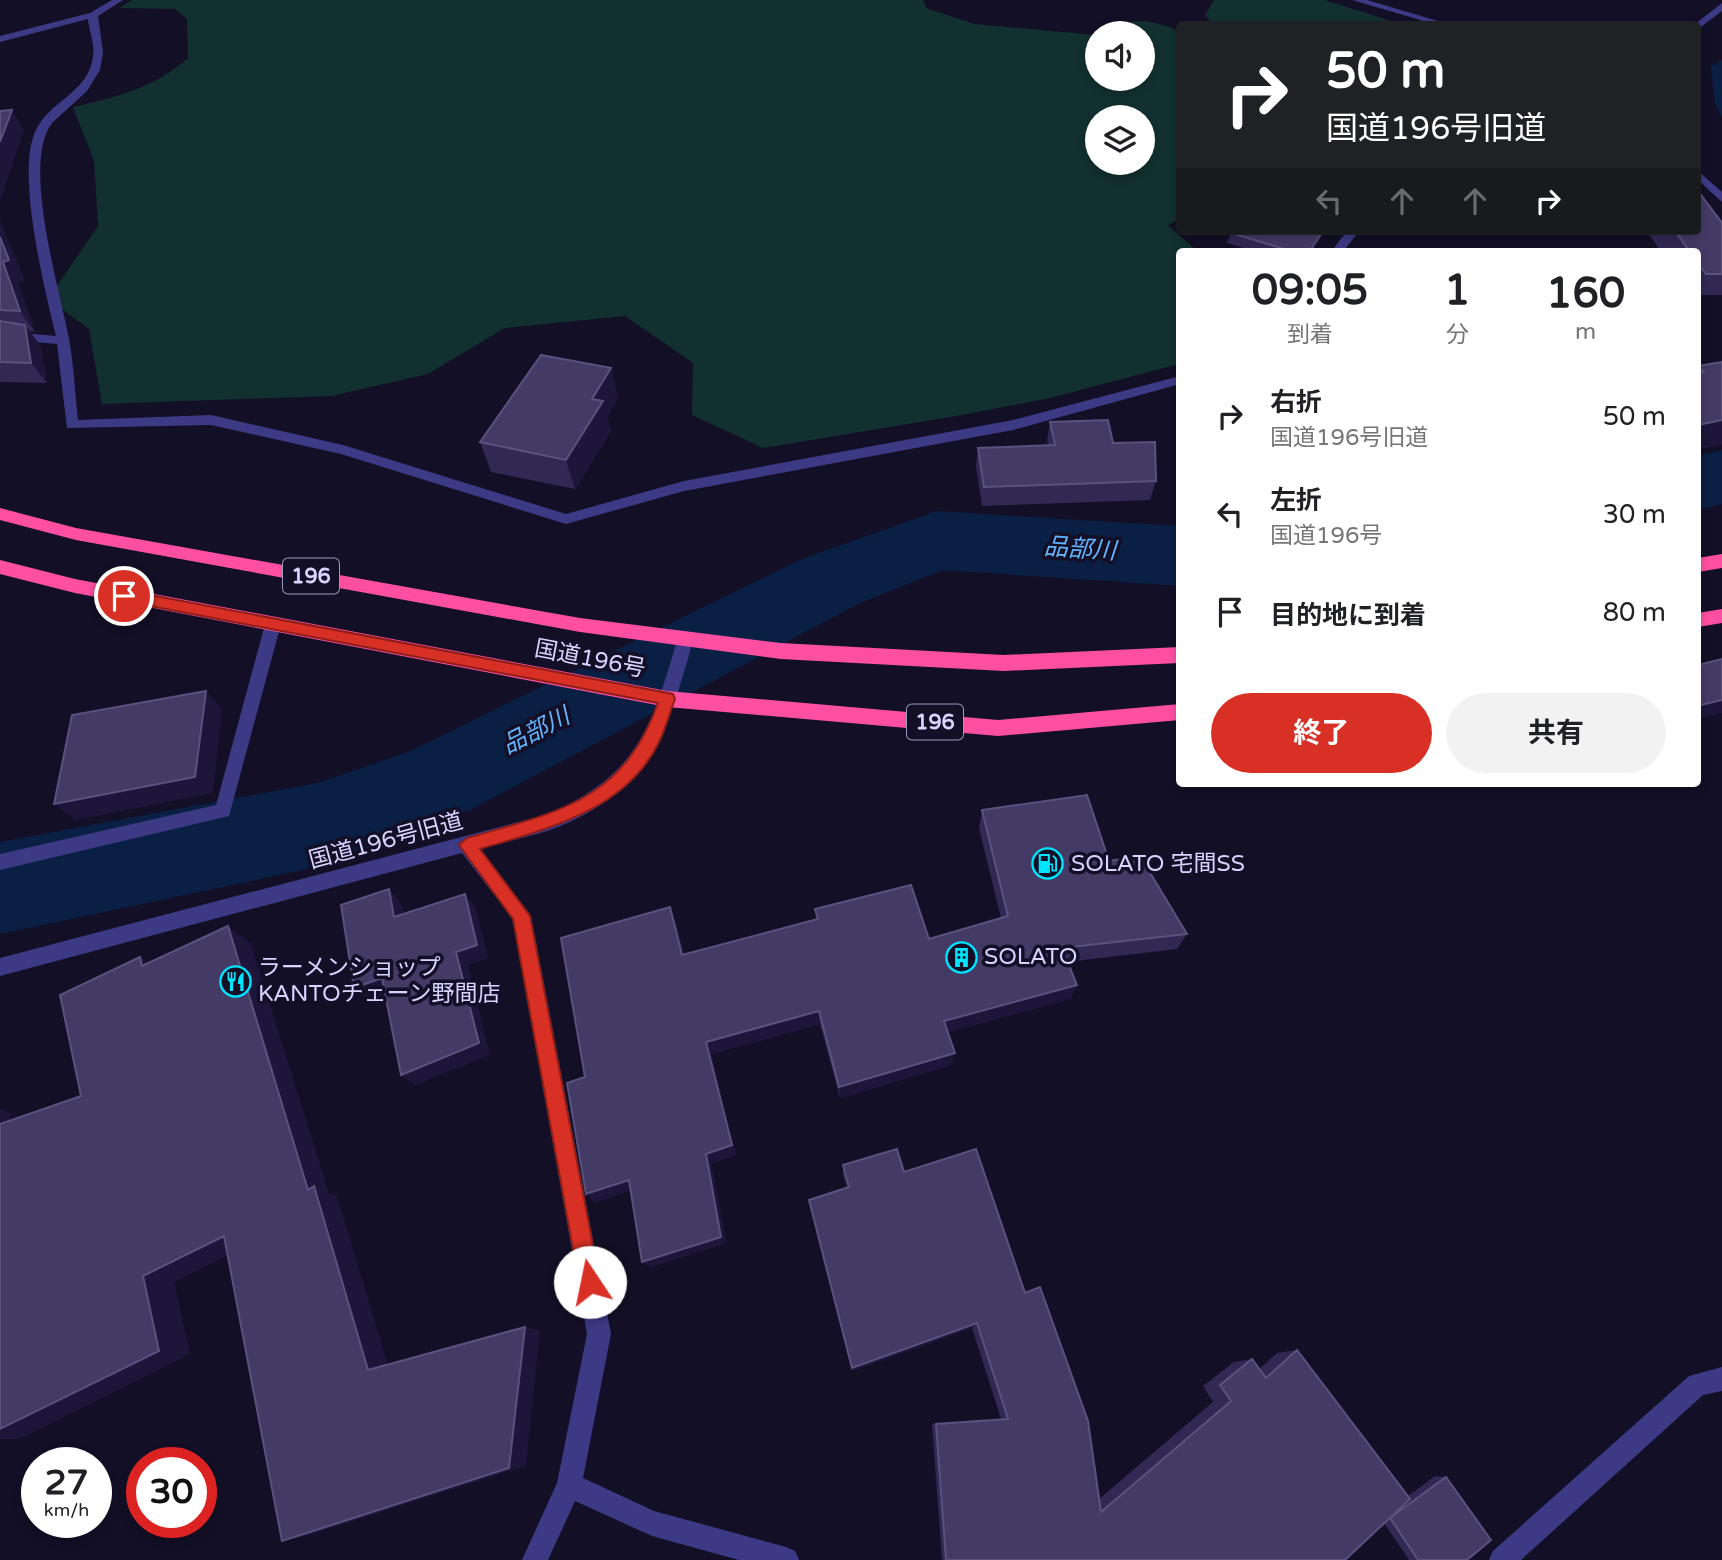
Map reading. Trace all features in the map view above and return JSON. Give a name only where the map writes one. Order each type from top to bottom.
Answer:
[{"type":"highway","name":"国道196号","points":[[0,514],[76,534],[624,631],[782,651],[1004,663],[1176,655]]},
{"type":"highway","points":[[1701,564],[1722,561]]},
{"type":"highway","name":"国道196号","points":[[0,567],[75,586],[547,676],[664,707],[691,701],[998,728],[1176,712]]},
{"type":"highway","points":[[1701,620],[1722,616]]},
{"type":"street","points":[[0,39],[93,15],[118,0]]},
{"type":"street","points":[[1357,0],[1432,21]]},
{"type":"street","points":[[1701,24],[1722,6]]},
{"type":"street","points":[[93,15],[92,31],[99,54],[93,80],[40,131],[35,153],[41,248],[63,341],[72,425],[211,420],[343,450],[566,519],[684,486],[1013,425],[1176,381]]},
{"type":"street","points":[[1701,177],[1722,199]]},
{"type":"street","points":[[0,335],[63,341]]},
{"type":"street","points":[[0,862],[223,811],[273,624]]},
{"type":"street","name":"国道196号旧道","points":[[0,967],[552,821],[597,799],[628,774],[653,739],[686,637]]},
{"type":"street","points":[[467,845],[522,916],[599,1334],[569,1485],[535,1560]]},
{"type":"street","points":[[1502,1560],[1698,1384],[1722,1379]]},
{"type":"street","points":[[569,1485],[652,1523],[786,1560]]},
{"type":"green space","points":[[132,0],[923,0],[926,8],[975,24],[1085,34],[1085,91],[1155,91],[1155,23],[1170,27],[1176,30],[1176,221],[1168,225],[1194,248],[1176,248],[1176,365],[1050,398],[763,448],[692,415],[693,363],[625,316],[505,328],[428,374],[331,396],[102,404],[89,329],[48,299],[98,226],[94,161],[73,107],[120,95],[148,84],[188,58],[187,19],[175,9],[120,8]]},
{"type":"green space","points":[[1214,0],[1325,0],[1392,21],[1210,21],[1205,15]]},
{"type":"water","points":[[1722,60],[1722,117],[1715,103],[1711,66]]},
{"type":"building","points":[[12,110],[0,142],[0,111]]},
{"type":"building","points":[[1701,195],[1722,223],[1722,274],[1706,274],[1701,267],[1701,248],[1687,248],[1678,235],[1701,235]]},
{"type":"building","points":[[1238,235],[1320,235],[1312,248],[1281,248]]},
{"type":"building","points":[[0,237],[9,260],[3,262],[20,311],[0,310]]},
{"type":"building","points":[[0,321],[25,325],[31,363],[0,362]]},
{"type":"building","points":[[541,355],[611,368],[592,399],[603,401],[566,460],[480,442]]},
{"type":"building","points":[[1722,362],[1722,420],[1701,424],[1701,372],[1704,372],[1701,366]]},
{"type":"building","points":[[1108,420],[1113,443],[1155,442],[1156,481],[984,487],[978,448],[1055,445],[1050,422]]},
{"type":"building","points":[[1722,659],[1722,700],[1701,705],[1701,664]]},
{"type":"building","points":[[206,691],[195,777],[54,804],[72,715]]},
{"type":"building","points":[[1087,795],[1109,861],[1140,856],[1187,934],[1062,948],[1077,985],[944,1021],[955,1053],[839,1087],[819,1011],[706,1042],[732,1145],[706,1154],[721,1237],[642,1262],[629,1180],[586,1194],[567,1083],[585,1077],[561,938],[670,907],[682,955],[818,919],[815,909],[911,885],[929,939],[1008,916],[982,810]]},
{"type":"building","points":[[389,889],[394,917],[465,894],[477,945],[456,952],[479,1043],[401,1075],[382,978],[354,988],[341,905]]},
{"type":"building","points":[[228,926],[308,1190],[314,1186],[368,1370],[525,1327],[509,1468],[282,1541],[224,1236],[143,1276],[159,1351],[0,1429],[0,1124],[81,1096],[60,995],[140,957],[142,966]]},
{"type":"building","points":[[897,1149],[904,1172],[976,1149],[1025,1293],[1040,1287],[1088,1421],[1101,1512],[1231,1401],[1220,1385],[1252,1359],[1266,1378],[1297,1350],[1410,1499],[1345,1560],[946,1560],[936,1424],[1008,1419],[977,1323],[852,1368],[809,1200],[849,1187],[843,1165]]},
{"type":"building","points":[[1446,1477],[1491,1540],[1467,1560],[1418,1560],[1390,1518]]},
{"type":"waterway","name":"品部川","points":[[1701,482],[1722,477]]},
{"type":"waterway","name":"品部川","points":[[0,888],[317,825],[439,781],[831,581],[937,540],[1176,556]]},
{"type":"place","name":"SOLATO 宅間SS","points":[[1048,864]]},
{"type":"place","name":"SOLATO","points":[[961,957]]},
{"type":"place","name":"ラーメンショップ KANTOチェーン野間店","points":[[235,981]]},
{"type":"route","points":[[124,596],[667,699],[653,739],[628,774],[597,799],[552,821],[467,845],[522,916],[590,1282]]}]
